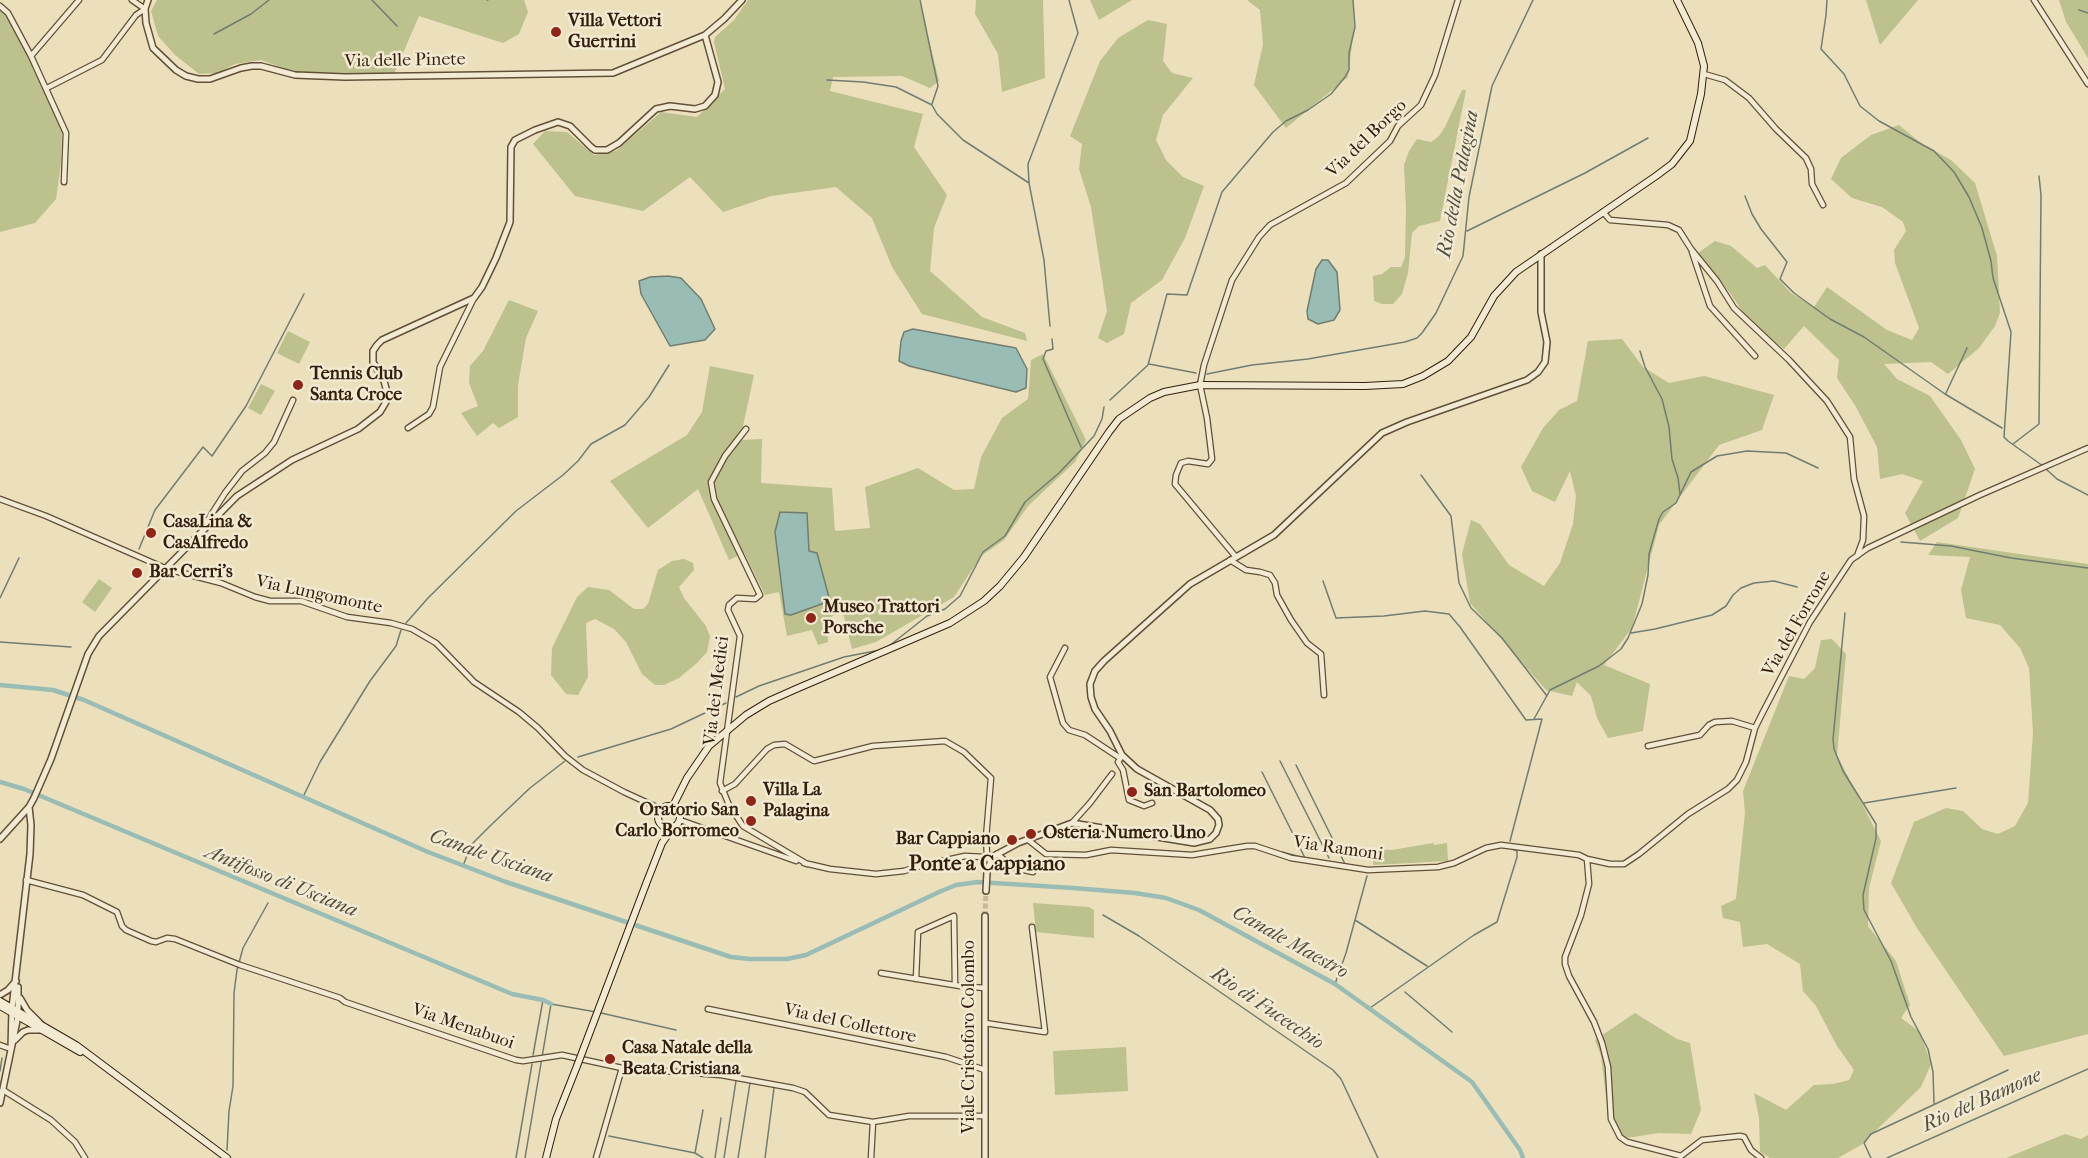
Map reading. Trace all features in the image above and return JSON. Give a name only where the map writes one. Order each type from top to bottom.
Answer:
[{"type":"main road","points":[[674,807],[687,778],[704,754],[728,729],[746,715],[769,701],[950,623],[984,601],[1024,557],[1119,419],[1150,398],[1164,392],[1200,385],[1365,387],[1403,384],[1423,376],[1448,361],[1472,337],[1494,296],[1505,282],[1541,254],[1656,176],[1681,154],[1690,141],[1704,74],[1702,56],[1677,0]]},
{"type":"main road","points":[[547,1158],[556,1119],[662,843],[680,820],[679,812],[674,807],[666,806],[658,815],[662,843]]},
{"type":"main road","points":[[661,825],[668,829],[675,827]]},
{"type":"main road","points":[[0,1001],[15,1012]]},
{"type":"main road","points":[[0,1006],[44,1028],[89,1056],[227,1158]]},
{"type":"street","points":[[31,56],[79,0]]},
{"type":"street","points":[[132,0],[145,9]]},
{"type":"street","name":"Via delle Pinete","points":[[148,0],[145,9],[147,31],[158,54],[176,70],[198,79],[210,79],[241,68],[261,66],[296,75],[345,77],[613,73],[705,35],[742,0]]},
{"type":"street","name":"Via del Borgo","points":[[1233,559],[1175,484],[1181,463],[1188,461],[1208,464],[1212,459],[1200,385],[1204,365],[1232,280],[1259,237],[1270,225],[1346,183],[1389,141],[1398,126],[1421,105],[1436,75],[1458,0]]},
{"type":"street","points":[[2034,0],[2088,84]]},
{"type":"street","points":[[0,6],[8,13],[31,56],[66,133],[64,182]]},
{"type":"street","name":"Via delle Pinete","points":[[47,88],[102,60],[136,15],[145,9]]},
{"type":"street","points":[[408,428],[429,414],[433,407],[440,367],[496,258],[510,222],[511,147],[514,140],[558,122],[570,126],[596,150],[607,150],[619,143],[656,109],[670,106],[694,109],[705,106],[715,96],[718,82],[705,35]]},
{"type":"street","points":[[1704,74],[1725,80],[1749,98],[1806,158],[1811,169],[1812,184],[1823,205]]},
{"type":"street","points":[[1603,212],[1610,220],[1675,227],[1717,281],[1734,308],[1817,388],[1850,437],[1854,479],[1864,516],[1863,540],[1857,556]]},
{"type":"street","points":[[1691,249],[1708,302],[1755,356]]},
{"type":"street","points":[[1152,803],[1144,806],[1129,800],[1120,758],[1110,730],[1093,703],[1090,684],[1095,671],[1190,584],[1274,535],[1382,433],[1527,380],[1538,372],[1545,362],[1547,342],[1541,312],[1541,254]]},
{"type":"street","points":[[0,840],[29,807],[38,790],[88,654],[99,636],[230,502],[251,485],[292,460],[358,429],[380,412],[387,402],[387,392],[384,381],[373,362],[373,351],[382,340],[474,298]]},
{"type":"street","points":[[203,531],[225,493],[242,471],[265,453],[274,442],[293,400]]},
{"type":"street","name":"Via dei Medici","points":[[722,791],[720,777],[740,636],[728,610],[729,605],[737,598],[755,599],[760,595],[714,499],[711,482],[725,456],[746,429]]},
{"type":"street","name":"Via del Forrone","points":[[1587,859],[1617,865],[1624,864],[1688,814],[1728,789],[1737,780],[1746,762],[1755,728],[1810,622],[1851,560],[1868,548],[1980,495],[2088,448]]},
{"type":"street","name":"Via Lungomonte","points":[[0,499],[46,516],[167,569],[221,583],[255,597],[270,601],[301,601],[347,617],[391,623],[412,629],[436,643],[474,682],[519,712],[583,770],[661,809]]},
{"type":"street","points":[[1233,559],[1246,570],[1270,575],[1275,583],[1277,595],[1291,620],[1307,643],[1321,654],[1324,695]]},
{"type":"street","points":[[1065,648],[1050,677],[1063,723],[1069,730],[1085,735],[1137,769],[1210,810],[1218,819],[1219,825],[1216,833],[1210,838],[1194,843],[1072,823]]},
{"type":"street","points":[[1648,746],[1700,735],[1715,722],[1732,721],[1755,728]]},
{"type":"street","points":[[807,864],[743,826],[736,819],[722,791],[735,784],[767,749],[774,745],[785,744],[814,761],[873,746],[945,741],[964,752],[991,778],[986,838],[986,891]]},
{"type":"street","points":[[680,820],[807,864],[843,871],[883,874],[957,857],[987,859],[1027,839],[1072,823],[1112,774]]},
{"type":"street","points":[[0,1103],[12,1046],[32,825],[29,807]]},
{"type":"street","name":"Via Ramoni","points":[[1027,839],[1046,854],[1086,855],[1111,850],[1192,855],[1255,846],[1291,858],[1368,870],[1438,867],[1454,863],[1486,848],[1501,845],[1578,855],[1587,859]]},
{"type":"street","points":[[997,854],[1007,862],[1006,866],[1033,872]]},
{"type":"street","points":[[1587,859],[1589,884],[1581,915],[1565,957],[1565,964],[1602,1043],[1608,1067],[1611,1119],[1620,1137],[1627,1142],[1681,1156],[1702,1140],[1740,1136],[1746,1139],[1751,1150],[1761,1158]]},
{"type":"street","name":"Via Menabuoi","points":[[26,880],[83,895],[117,912],[126,930],[151,941],[175,939],[239,964],[516,1060],[562,1055],[622,1068],[721,1075],[793,1088],[805,1092],[830,1115],[873,1122],[909,1116],[985,1116]]},
{"type":"street","points":[[916,979],[918,932],[954,916],[955,986]]},
{"type":"street","name":"Viale Cristoforo Colombo","points":[[985,916],[985,1158]]},
{"type":"street","points":[[985,1023],[1045,1032],[1032,927]]},
{"type":"street","points":[[881,973],[955,986],[985,988]]},
{"type":"street","points":[[17,980],[19,994],[27,1010],[44,1028]]},
{"type":"street","points":[[0,994],[8,990],[17,980]]},
{"type":"street","points":[[15,1012],[19,994]]},
{"type":"street","name":"Via del Collettore","points":[[708,1009],[946,1057],[985,1070]]},
{"type":"street","points":[[12,1046],[22,1032],[44,1028]]},
{"type":"street","points":[[0,1045],[12,1046]]},
{"type":"street","points":[[596,1158],[622,1068]]},
{"type":"street","points":[[3,1090],[51,1120],[75,1142],[85,1158]]},
{"type":"street","points":[[871,1158],[873,1122]]},
{"type":"green space","points":[[157,0],[524,0],[528,12],[519,34],[503,43],[419,16],[394,74],[294,72],[261,60],[235,64],[218,73],[199,74],[175,55],[158,36],[151,11]]},
{"type":"green space","points":[[748,0],[919,0],[939,81],[930,88],[902,76],[833,77],[830,91],[923,114],[914,147],[947,195],[934,228],[930,271],[982,317],[1025,333],[1027,341],[922,314],[892,267],[872,218],[836,187],[771,196],[723,212],[690,177],[643,211],[575,196],[533,144],[545,131],[567,132],[594,155],[616,151],[661,112],[697,117],[725,89],[714,42],[715,37],[734,20]]},
{"type":"green space","points":[[976,0],[1043,0],[1045,78],[1002,92],[998,54],[975,14]]},
{"type":"green space","points":[[1090,0],[1132,0],[1099,20]]},
{"type":"green space","points":[[1247,0],[1353,0],[1354,28],[1348,77],[1286,128],[1254,85],[1263,44],[1260,10]]},
{"type":"green space","points":[[1866,0],[1918,0],[1880,45]]},
{"type":"green space","points":[[2059,0],[2088,0],[2088,58],[2066,22]]},
{"type":"green space","points":[[0,11],[7,15],[27,50],[62,129],[61,163],[56,199],[35,223],[0,232]]},
{"type":"green space","points":[[1148,20],[1167,24],[1163,61],[1172,73],[1193,78],[1163,115],[1156,140],[1166,160],[1183,177],[1204,186],[1185,238],[1162,280],[1131,303],[1124,334],[1107,343],[1098,338],[1107,311],[1091,207],[1079,169],[1082,144],[1070,136],[1100,61],[1118,38]]},
{"type":"green space","points":[[1462,90],[1466,90],[1440,221],[1419,226],[1412,233],[1408,273],[1402,294],[1393,304],[1374,301],[1373,276],[1382,274],[1391,267],[1401,267],[1405,257],[1404,165],[1409,151],[1417,139],[1431,142],[1439,136]]},
{"type":"green space","points":[[1899,125],[1922,144],[1951,160],[1975,183],[1997,256],[2000,313],[1995,326],[1979,348],[1948,374],[1931,362],[1884,364],[1897,379],[1930,396],[1961,440],[1975,469],[1958,518],[1920,541],[1905,513],[1923,481],[1902,474],[1880,479],[1877,447],[1856,407],[1837,378],[1839,360],[1804,326],[1784,349],[1761,332],[1747,318],[1698,253],[1715,241],[1731,246],[1757,268],[1765,265],[1791,293],[1814,307],[1827,287],[1887,330],[1912,340],[1919,328],[1895,263],[1894,250],[1906,231],[1903,222],[1882,207],[1852,198],[1831,179],[1841,158],[1871,135]]},
{"type":"green space","points":[[509,300],[538,311],[526,338],[518,385],[518,417],[499,428],[493,423],[477,436],[461,413],[478,406],[469,383],[470,366],[483,351]]},
{"type":"green space","points":[[288,331],[310,342],[299,364],[277,353]]},
{"type":"green space","points":[[1622,339],[1643,367],[1669,383],[1704,376],[1774,395],[1762,430],[1719,445],[1659,525],[1632,628],[1604,665],[1650,684],[1643,731],[1608,738],[1597,718],[1591,696],[1577,682],[1572,696],[1546,690],[1470,603],[1462,554],[1471,520],[1480,524],[1509,565],[1544,586],[1560,563],[1573,524],[1576,496],[1570,471],[1555,502],[1532,491],[1521,467],[1543,428],[1559,410],[1577,401],[1588,341]]},
{"type":"green space","points":[[1043,354],[1086,440],[1075,462],[1028,506],[1004,540],[981,556],[954,597],[876,642],[852,649],[842,609],[827,620],[828,642],[818,645],[812,630],[787,636],[779,592],[765,595],[744,553],[729,560],[698,489],[648,528],[610,481],[687,435],[702,412],[710,366],[754,375],[740,440],[762,439],[761,483],[832,488],[835,531],[870,528],[865,487],[918,468],[954,490],[974,489],[981,457],[1002,418],[1028,399],[1031,360]],"holes":[[[775,532],[808,542],[809,551],[817,553],[830,601],[785,614]]]},
{"type":"green space","points":[[261,384],[275,391],[261,415],[248,408]]},
{"type":"green space","points":[[1937,542],[2088,564],[2088,1034],[2004,1056],[1917,928],[1891,883],[1914,822],[1946,808],[1963,811],[1982,829],[1998,834],[2015,826],[2028,803],[2033,733],[2029,668],[2020,648],[2000,625],[1966,618],[1961,590],[1970,557],[1928,555]]},
{"type":"green space","points":[[684,559],[693,563],[694,570],[679,587],[684,598],[706,626],[710,637],[707,652],[679,678],[664,685],[655,685],[642,674],[626,642],[614,629],[595,619],[586,623],[588,677],[578,695],[566,694],[551,675],[552,648],[577,597],[588,587],[609,590],[634,609],[643,609],[648,604],[658,570],[672,561]]},
{"type":"green space","points":[[99,579],[112,588],[95,612],[82,602]]},
{"type":"green space","points":[[1832,639],[1846,654],[1837,755],[1881,841],[1869,888],[1868,926],[1896,961],[1910,1005],[1901,1018],[1920,1032],[1931,1064],[1921,1087],[1861,1145],[1838,1158],[1770,1158],[1760,1152],[1759,1118],[1754,1093],[1786,1110],[1814,1085],[1849,1080],[1854,1070],[1837,1046],[1816,1006],[1803,991],[1800,964],[1767,944],[1743,947],[1740,922],[1723,918],[1721,906],[1736,899],[1745,813],[1743,791],[1789,676],[1804,679],[1815,668],[1821,640]]},
{"type":"green space","points":[[1433,843],[1434,845],[1447,843],[1448,861],[1373,865],[1374,849],[1392,850]]},
{"type":"green space","points":[[1033,903],[1089,907],[1094,910],[1094,938],[1036,932]]},
{"type":"green space","points":[[1635,1013],[1677,1039],[1690,1043],[1701,1110],[1691,1134],[1659,1133],[1620,1139],[1609,1121],[1601,1056],[1595,1040]]},
{"type":"green space","points":[[1126,1047],[1128,1091],[1055,1095],[1053,1051]]},
{"type":"green space","points":[[2065,1134],[2081,1139],[2088,1135],[2088,1158],[2006,1158]]},
{"type":"water","points":[[1322,260],[1328,260],[1337,272],[1340,310],[1334,320],[1318,324],[1308,319],[1307,311],[1316,269]]},
{"type":"water","points":[[650,277],[681,278],[701,299],[715,329],[705,340],[670,346],[641,294],[639,281]]},
{"type":"water","points":[[913,329],[1016,348],[1027,369],[1026,388],[1016,392],[909,366],[899,361],[904,332]]},
{"type":"water","points":[[780,512],[807,513],[809,551],[817,553],[830,601],[791,615],[785,614],[775,532]]},
{"type":"waterway","points":[[214,34],[251,14],[269,0]]},
{"type":"waterway","points":[[372,0],[397,26]]},
{"type":"waterway","points":[[920,0],[938,86],[932,104]]},
{"type":"waterway","points":[[1050,326],[1044,260],[1029,183],[1028,164],[1078,33],[1069,0]]},
{"type":"waterway","points":[[1110,400],[1148,365],[1167,294],[1187,295],[1222,192],[1273,132],[1286,121],[1308,110],[1331,94],[1345,77],[1349,70],[1349,53],[1355,27],[1353,0]]},
{"type":"waterway","name":"Rio della Palagina","points":[[1207,374],[1405,342],[1417,338],[1422,333],[1436,313],[1463,256],[1469,197],[1492,86],[1533,0]]},
{"type":"waterway","points":[[1827,0],[1821,49],[1844,74],[1860,106],[1879,121],[1934,151],[1954,172],[1969,197],[1982,228],[1993,278],[2011,332],[2004,437],[2043,466]]},
{"type":"waterway","points":[[2079,10],[2088,13]]},
{"type":"waterway","points":[[827,80],[896,87],[932,105],[937,114],[963,140],[1029,183]]},
{"type":"waterway","points":[[1467,231],[1585,173],[1648,138]]},
{"type":"waterway","points":[[2013,444],[2039,424],[2041,195],[2039,176]]},
{"type":"waterway","points":[[1745,196],[1761,229],[1787,262],[1780,279],[1794,293],[1830,319],[1864,337],[1945,394],[2002,428]]},
{"type":"waterway","points":[[139,549],[155,510],[203,447],[212,456],[246,406],[304,294]]},
{"type":"waterway","points":[[1052,339],[1053,349],[1046,351],[1043,359],[1081,447]]},
{"type":"waterway","points":[[1946,393],[1967,348]]},
{"type":"waterway","points":[[1640,351],[1645,367],[1662,399],[1680,494]]},
{"type":"waterway","name":"Rio della Palagina","points":[[1149,364],[1196,373]]},
{"type":"waterway","points":[[406,623],[428,598],[516,511],[563,475],[591,444],[625,425],[649,397],[669,365]]},
{"type":"waterway","name":"Rio della Palagina","points":[[889,646],[927,616],[945,609],[960,596],[983,552],[1005,536],[1025,502],[1059,473],[1094,436],[1102,419],[1104,407]]},
{"type":"waterway","points":[[1534,719],[1550,690],[1599,666],[1621,649],[1628,638],[1642,604],[1648,575],[1649,554],[1659,519],[1663,512],[1676,503],[1691,472],[1717,456],[1747,451],[1786,453],[1818,468]]},
{"type":"waterway","points":[[2046,469],[2057,479],[2088,495]]},
{"type":"waterway","points":[[1421,475],[1451,516],[1459,583],[1471,608],[1502,638],[1547,696]]},
{"type":"waterway","points":[[1901,542],[1951,546],[2011,558],[2088,568]]},
{"type":"waterway","points":[[0,598],[19,558]]},
{"type":"waterway","points":[[1323,581],[1336,618],[1425,611],[1449,614],[1526,720],[1542,719],[1510,841]]},
{"type":"waterway","points":[[1631,633],[1712,615],[1726,606],[1741,588],[1754,583],[1774,581],[1797,587]]},
{"type":"waterway","points":[[1845,613],[1833,739],[1834,749],[1843,771],[1876,824],[1876,838],[1863,895],[1864,910],[1891,961],[1911,1017],[1928,1049],[1933,1072],[1934,1103]]},
{"type":"waterway","points":[[303,797],[320,762],[370,681],[396,646],[401,630]]},
{"type":"waterway","points":[[0,642],[71,647]]},
{"type":"waterway","name":"Rio della Palagina","points":[[736,697],[759,686],[844,657],[880,650]]},
{"type":"waterway","name":"Canale Usciana","points":[[0,685],[53,690],[84,700],[428,852],[506,882],[731,957],[787,959],[806,955],[939,892],[956,885],[978,882],[1135,893],[1166,898],[1199,910],[1335,984],[1472,1082],[1520,1150],[1523,1158]]},
{"type":"waterway","name":"Rio della Palagina","points":[[578,757],[671,729],[726,703]]},
{"type":"waterway","name":"Rio della Palagina","points":[[463,866],[471,845],[530,788],[565,761]]},
{"type":"waterway","points":[[1280,761],[1329,858]]},
{"type":"waterway","points":[[1296,765],[1345,864]]},
{"type":"waterway","points":[[1262,772],[1305,858]]},
{"type":"waterway","name":"Antifosso di Usciana","points":[[0,782],[24,789],[512,994],[543,1000],[551,1004]]},
{"type":"waterway","points":[[1864,803],[1956,788]]},
{"type":"waterway","points":[[1370,1008],[1474,935],[1497,922],[1517,857],[1517,851],[1510,848]]},
{"type":"waterway","points":[[1282,852],[1344,864]]},
{"type":"waterway","name":"Canale Maestro","points":[[1335,984],[1367,876]]},
{"type":"waterway","points":[[227,1150],[233,1086],[234,993],[237,970],[243,948],[268,903]]},
{"type":"waterway","name":"Rio di Fucecchio","points":[[1103,915],[1139,936],[1333,1070],[1341,1079],[1378,1158]]},
{"type":"waterway","points":[[1355,920],[1427,966]]},
{"type":"waterway","points":[[1405,992],[1452,1032]]},
{"type":"waterway","points":[[533,1055],[543,1000]]},
{"type":"waterway","points":[[525,1158],[551,1004],[596,1012]]},
{"type":"waterway","points":[[601,1013],[676,1030]]},
{"type":"waterway","points":[[0,1071],[2,1058]]},
{"type":"waterway","points":[[516,1158],[532,1064]]},
{"type":"waterway","name":"Rio del Bamone","points":[[1887,1158],[2088,1069]]},
{"type":"waterway","points":[[1871,1158],[1864,1143],[1871,1134],[2008,1070]]},
{"type":"waterway","points":[[724,1158],[736,1081]]},
{"type":"waterway","points":[[738,1158],[750,1083]]},
{"type":"waterway","points":[[765,1158],[774,1088]]},
{"type":"waterway","points":[[695,1153],[703,1110]]},
{"type":"waterway","points":[[715,1158],[721,1118]]},
{"type":"waterway","points":[[609,1136],[695,1153],[703,1158]]},
{"type":"tunnel","points":[[985,916],[986,891]]},
{"type":"place","name":"Villa Vettori Guerrini","points":[[556,32]]},
{"type":"place","name":"Tennis Club Santa Croce","points":[[298,385]]},
{"type":"place","name":"CasaLina & CasAlfredo","points":[[151,533]]},
{"type":"place","name":"Bar Cerri's","points":[[137,573]]},
{"type":"place","name":"Museo Trattori Porsche","points":[[811,618]]},
{"type":"place","name":"San Bartolomeo","points":[[1132,792]]},
{"type":"place","name":"Villa La Palagina","points":[[751,801]]},
{"type":"place","name":"Oratorio San Carlo Borromeo","points":[[751,821]]},
{"type":"place","name":"Osteria Numero Uno","points":[[1031,834]]},
{"type":"place","name":"Bar Cappiano","points":[[1012,840]]},
{"type":"place","name":"Casa Natale della Beata Cristiana","points":[[610,1059]]},
{"type":"district","name":"Ponte a Cappiano","points":[[987,865]]}]
